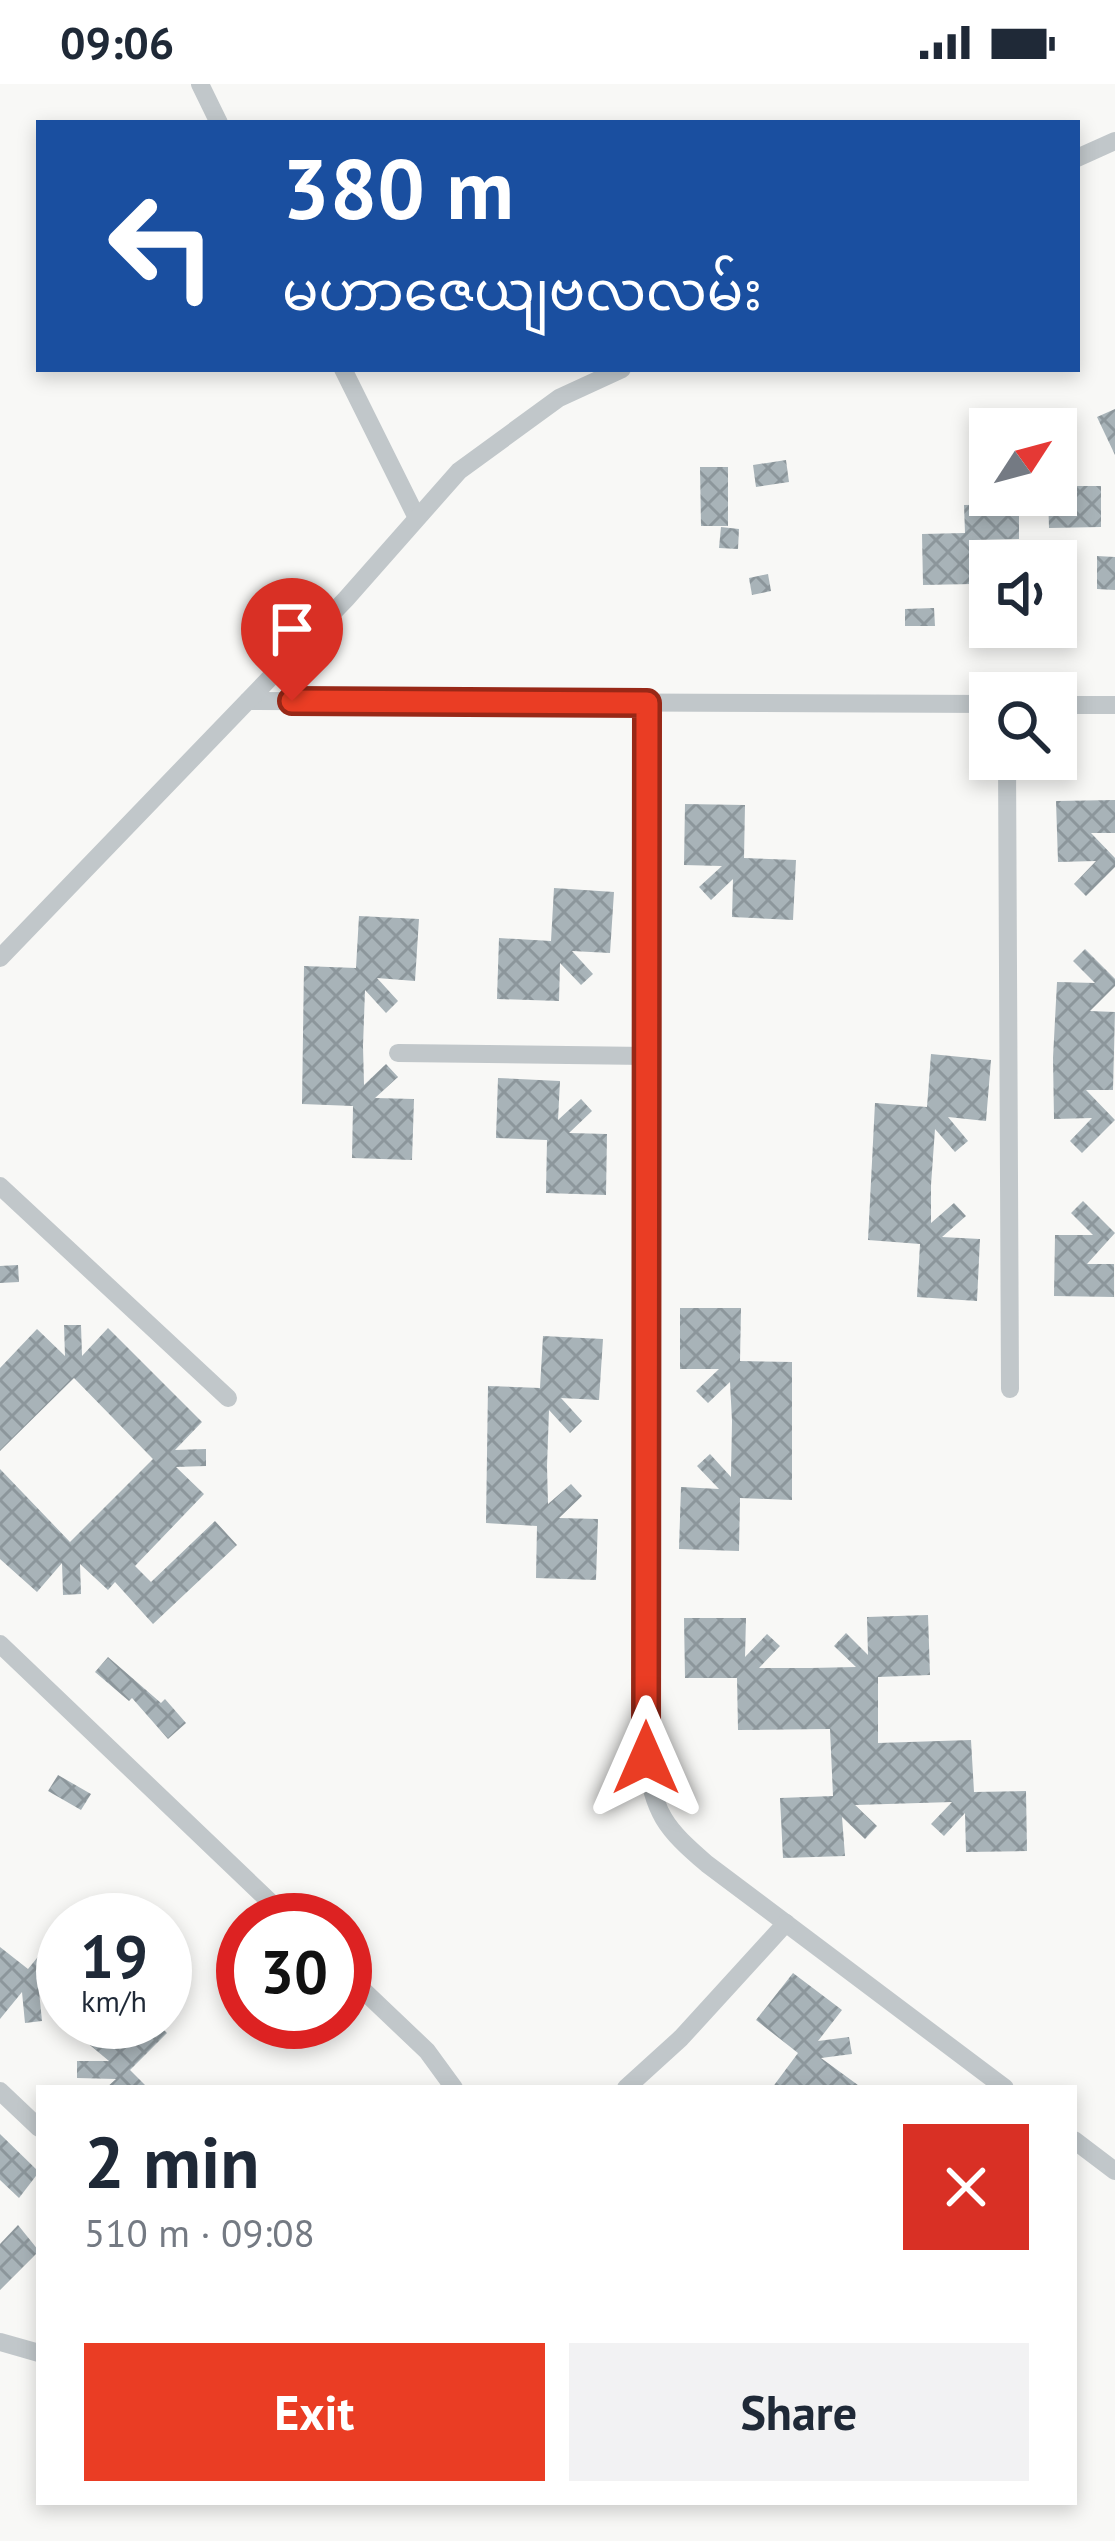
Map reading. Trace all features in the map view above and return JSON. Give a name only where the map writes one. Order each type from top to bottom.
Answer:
[{"type":"street","points":[[200,84],[218,120]]},
{"type":"street","points":[[1080,157],[1115,141]]},
{"type":"street","points":[[344,372],[416,516]]},
{"type":"street","points":[[0,958],[248,701],[459,471],[560,398],[616,372]]},
{"type":"street","points":[[248,701],[969,704]]},
{"type":"street","points":[[647,703],[646,1758],[651,1798],[667,1830],[1001,2085]]},
{"type":"street","points":[[1077,705],[1115,705]]},
{"type":"street","points":[[1007,780],[1010,1389]]},
{"type":"street","points":[[398,1053],[647,1056]]},
{"type":"street","points":[[0,1186],[227,1398]]},
{"type":"street","points":[[0,1644],[262,1893]]},
{"type":"street","points":[[629,2085],[681,2038],[786,1923]]},
{"type":"street","points":[[372,1999],[427,2051],[452,2085]]},
{"type":"street","points":[[0,2091],[36,2125]]},
{"type":"street","points":[[1077,2142],[1115,2171]]},
{"type":"street","points":[[0,2342],[36,2352]]},
{"type":"building","points":[[1115,409],[1115,455],[1097,417]]},
{"type":"building","points":[[786,460],[789,482],[756,487],[753,465]]},
{"type":"building","points":[[700,467],[728,467],[728,526],[701,526]]},
{"type":"building","points":[[1077,486],[1101,486],[1101,527],[1049,528],[1049,516],[1077,516]]},
{"type":"building","points":[[964,505],[969,505],[969,516],[1019,516],[1019,539],[969,540],[969,584],[923,585],[922,534],[965,533]]},
{"type":"building","points":[[721,527],[739,529],[738,549],[719,548]]},
{"type":"building","points":[[1097,556],[1115,557],[1115,590],[1097,589]]},
{"type":"building","points":[[768,574],[771,591],[752,595],[749,578]]},
{"type":"building","points":[[934,608],[935,626],[905,626],[905,609]]},
{"type":"building","points":[[1115,800],[1115,833],[1091,833],[1115,858],[1115,867],[1086,896],[1074,884],[1096,861],[1058,862],[1056,801]]},
{"type":"building","points":[[685,804],[745,805],[744,858],[796,860],[793,920],[732,917],[733,879],[711,900],[699,887],[722,866],[684,865]]},
{"type":"building","points":[[554,888],[614,892],[610,953],[572,951],[593,974],[581,985],[560,963],[559,1001],[497,999],[499,938],[551,941]]},
{"type":"building","points":[[359,916],[419,919],[415,981],[377,978],[398,1001],[386,1013],[365,990],[363,1046],[364,1085],[386,1064],[398,1077],[375,1098],[414,1099],[412,1160],[352,1158],[353,1106],[302,1104],[304,966],[356,968]]},
{"type":"building","points":[[1085,949],[1115,979],[1115,986],[1090,1011],[1115,1012],[1113,1090],[1086,1090],[1115,1120],[1082,1153],[1070,1141],[1092,1118],[1054,1119],[1053,1058],[1057,982],[1095,983],[1073,961]]},
{"type":"building","points":[[931,1054],[991,1060],[986,1121],[948,1117],[968,1141],[955,1152],[935,1129],[931,1185],[931,1223],[954,1203],[966,1216],[942,1237],[980,1239],[977,1301],[917,1297],[920,1244],[868,1240],[875,1103],[927,1107]]},
{"type":"building","points":[[498,1078],[560,1081],[558,1120],[581,1099],[592,1111],[569,1133],[607,1134],[606,1195],[546,1193],[547,1140],[496,1138]]},
{"type":"building","points":[[1083,1201],[1115,1233],[1087,1264],[1114,1264],[1114,1297],[1054,1296],[1055,1235],[1093,1235],[1071,1213]]},
{"type":"building","points":[[18,1265],[19,1282],[0,1283],[0,1266]]},
{"type":"building","points":[[680,1308],[741,1308],[740,1361],[792,1362],[792,1500],[740,1498],[739,1551],[679,1549],[681,1487],[719,1489],[697,1466],[710,1454],[731,1477],[732,1421],[730,1382],[708,1403],[696,1391],[719,1369],[680,1369]]},
{"type":"building","points":[[64,1325],[81,1325],[82,1356],[108,1328],[202,1422],[175,1450],[206,1449],[206,1466],[176,1467],[204,1494],[135,1566],[151,1582],[215,1521],[237,1545],[153,1624],[115,1582],[108,1590],[80,1564],[81,1594],[63,1595],[62,1563],[37,1592],[0,1559],[0,1469],[70,1542],[153,1459],[74,1378],[0,1451],[0,1368],[37,1329],[65,1356]]},
{"type":"building","points":[[543,1336],[603,1339],[599,1400],[561,1398],[582,1421],[570,1433],[549,1410],[547,1466],[548,1504],[571,1484],[582,1496],[559,1518],[598,1519],[596,1580],[536,1578],[537,1526],[486,1523],[488,1386],[540,1388]]},
{"type":"building","points":[[928,1615],[930,1675],[878,1677],[878,1743],[971,1740],[974,1792],[1026,1791],[1027,1851],[966,1852],[965,1813],[944,1836],[931,1824],[952,1802],[855,1805],[877,1826],[865,1839],[842,1817],[845,1856],[783,1858],[780,1798],[833,1796],[830,1729],[738,1730],[737,1678],[685,1678],[684,1618],[746,1618],[745,1657],[767,1634],[780,1646],[759,1668],[811,1668],[856,1667],[834,1646],[846,1633],[868,1655],[867,1617]]},
{"type":"building","points":[[108,1657],[161,1703],[165,1699],[186,1723],[168,1739],[132,1698],[129,1701],[95,1672]]},
{"type":"building","points":[[58,1775],[91,1794],[81,1810],[48,1791]]},
{"type":"building","points":[[0,1947],[28,1969],[36,1959],[36,2022],[25,2023],[22,1992],[0,2019]]},
{"type":"building","points":[[793,1973],[842,2010],[818,2041],[849,2037],[852,2054],[821,2058],[858,2085],[774,2085],[798,2053],[756,2020]]},
{"type":"building","points":[[95,2049],[151,2049],[130,2070],[145,2085],[109,2085],[116,2079],[77,2078],[77,2061],[109,2061]]},
{"type":"building","points":[[0,2134],[36,2169],[36,2176],[19,2198],[0,2180]]},
{"type":"building","points":[[18,2225],[36,2254],[0,2290],[0,2244]]},
{"type":"route","points":[[292,701],[647,703],[646,1758]]}]
